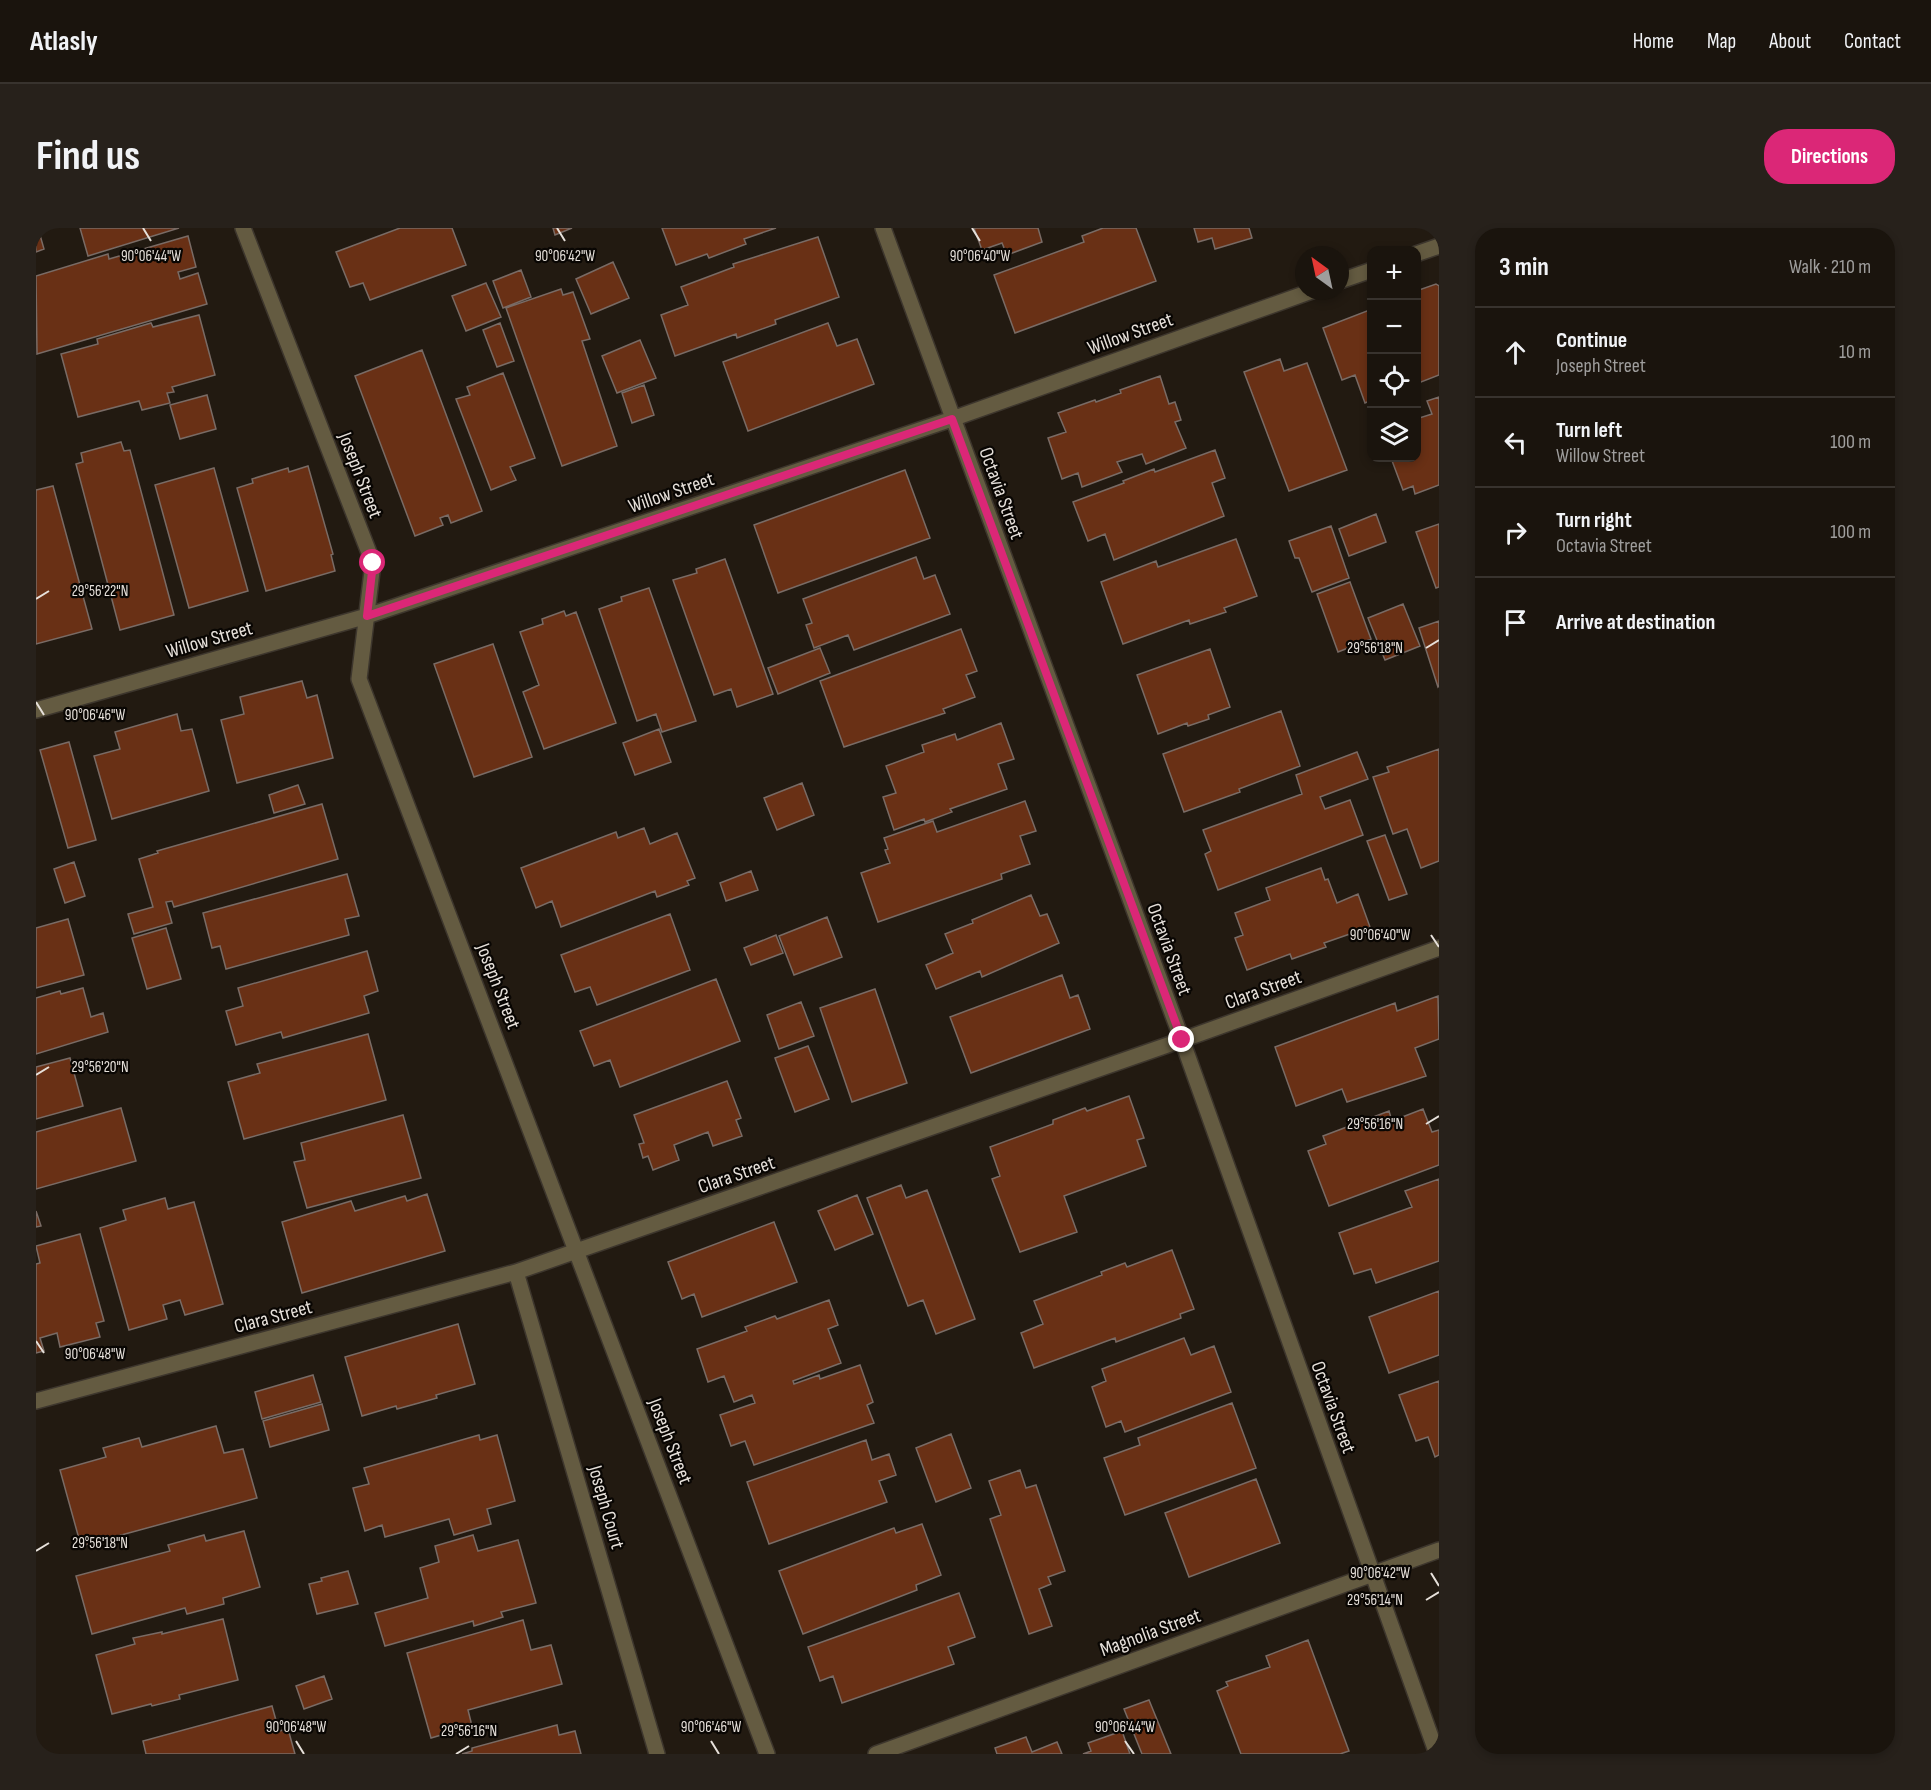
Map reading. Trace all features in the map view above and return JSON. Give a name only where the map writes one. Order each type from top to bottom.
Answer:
[{"type":"street","name":"Joseph Street","points":[[243,228],[373,563],[359,679],[767,1754]]},
{"type":"street","name":"Octavia Street","points":[[883,228],[1182,1040],[1437,1754]]},
{"type":"street","points":[[1421,252],[1439,246]]},
{"type":"street","points":[[1349,278],[1367,271]]},
{"type":"street","name":"Willow Street","points":[[36,710],[367,616],[952,419],[1295,297]]},
{"type":"street","name":"Clara Street","points":[[36,1401],[516,1272],[1439,948]]},
{"type":"street","name":"Joseph Court","points":[[516,1272],[657,1754]]},
{"type":"street","name":"Magnolia Street","points":[[876,1754],[1439,1550]]},
{"type":"building","points":[[36,228],[38,228],[44,249],[36,252]]},
{"type":"building","points":[[80,228],[179,228],[88,256]]},
{"type":"building","points":[[400,228],[452,228],[466,265],[370,300],[363,283],[350,287],[336,252]]},
{"type":"building","points":[[553,228],[572,228],[555,235]]},
{"type":"building","points":[[662,228],[776,228],[744,239],[746,244],[709,258],[707,254],[676,265]]},
{"type":"building","points":[[974,228],[1038,228],[1042,242],[1007,255],[1002,243],[982,250]]},
{"type":"building","points":[[1103,228],[1136,228],[1156,281],[1015,333],[994,275],[1084,242],[1082,236]]},
{"type":"building","points":[[1194,228],[1249,228],[1252,238],[1215,249],[1212,238],[1198,242]]},
{"type":"building","points":[[188,236],[196,267],[178,272],[180,279],[198,273],[207,304],[37,354],[36,276],[108,254],[109,259]]},
{"type":"building","points":[[818,237],[839,297],[775,320],[776,324],[737,338],[736,334],[675,356],[661,315],[688,305],[681,287],[734,267],[733,264]]},
{"type":"building","points":[[613,262],[629,298],[591,314],[576,279]]},
{"type":"building","points":[[521,270],[531,297],[503,308],[493,281]]},
{"type":"building","points":[[486,283],[501,317],[466,331],[452,296]]},
{"type":"building","points":[[1436,284],[1439,286],[1439,375],[1421,382],[1421,300],[1421,289]]},
{"type":"building","points":[[561,289],[563,295],[573,292],[590,339],[582,341],[617,446],[562,466],[506,308]]},
{"type":"building","points":[[1367,311],[1367,402],[1365,403],[1355,375],[1342,380],[1323,328]]},
{"type":"building","points":[[199,315],[215,375],[172,387],[174,392],[167,393],[170,403],[142,410],[139,401],[78,417],[61,354],[98,344],[97,339],[151,323],[153,327]]},
{"type":"building","points":[[500,323],[514,361],[497,367],[483,330]]},
{"type":"building","points":[[828,323],[837,346],[857,339],[874,384],[748,431],[723,362]]},
{"type":"building","points":[[640,340],[656,378],[617,393],[602,356]]},
{"type":"building","points":[[422,350],[482,511],[451,523],[448,515],[440,518],[443,525],[415,536],[355,376]]},
{"type":"building","points":[[1280,359],[1284,371],[1307,363],[1347,470],[1289,491],[1244,372]]},
{"type":"building","points":[[503,373],[535,458],[510,467],[516,480],[491,490],[456,399],[470,395],[467,387]]},
{"type":"building","points":[[1160,376],[1169,404],[1175,402],[1181,420],[1175,422],[1186,448],[1146,464],[1142,454],[1117,462],[1122,472],[1082,487],[1078,473],[1062,479],[1048,438],[1066,432],[1058,413],[1121,393],[1120,390]]},
{"type":"building","points":[[644,385],[654,415],[632,423],[622,393]]},
{"type":"building","points":[[207,395],[216,429],[180,439],[170,405]]},
{"type":"building","points":[[1439,397],[1439,485],[1415,494],[1413,486],[1403,490],[1392,462],[1421,462],[1421,417],[1432,414],[1427,401]]},
{"type":"building","points":[[121,442],[124,451],[130,450],[174,615],[120,630],[76,464],[83,462],[81,453]]},
{"type":"building","points":[[1215,450],[1225,478],[1212,483],[1224,516],[1114,560],[1105,534],[1088,541],[1073,502],[1154,469],[1155,472]]},
{"type":"building","points":[[308,466],[333,554],[331,555],[335,571],[266,591],[237,488],[253,483],[252,479],[288,468],[289,472]]},
{"type":"building","points":[[214,468],[248,591],[189,608],[155,485]]},
{"type":"building","points":[[905,470],[930,538],[778,593],[754,525]]},
{"type":"building","points":[[53,486],[92,629],[36,644],[36,490]]},
{"type":"building","points":[[1376,514],[1386,542],[1349,556],[1339,529]]},
{"type":"building","points":[[1439,524],[1439,587],[1436,588],[1416,532]]},
{"type":"building","points":[[1331,526],[1349,578],[1312,592],[1299,558],[1295,558],[1289,541]]},
{"type":"building","points":[[1236,539],[1257,596],[1224,608],[1226,612],[1190,624],[1189,620],[1123,644],[1101,582],[1156,561],[1158,567]]},
{"type":"building","points":[[916,557],[924,579],[935,575],[950,614],[854,650],[848,635],[814,648],[806,625],[812,623],[803,599]]},
{"type":"building","points":[[725,559],[773,694],[737,707],[731,689],[714,695],[673,580],[697,573],[696,569]]},
{"type":"building","points":[[1350,582],[1371,639],[1338,652],[1317,594]]},
{"type":"building","points":[[649,588],[696,721],[662,732],[656,714],[637,721],[599,609],[622,601],[621,597]]},
{"type":"building","points":[[1403,604],[1420,646],[1385,660],[1368,618]]},
{"type":"building","points":[[564,611],[566,616],[576,612],[616,723],[544,749],[523,692],[539,685],[520,632],[543,624],[542,619]]},
{"type":"building","points":[[1439,621],[1439,686],[1438,687],[1419,628]]},
{"type":"building","points":[[961,629],[977,671],[966,675],[975,697],[943,709],[945,713],[844,747],[820,681]]},
{"type":"building","points":[[493,644],[532,757],[474,777],[434,664]]},
{"type":"building","points":[[820,648],[830,673],[778,694],[768,668]]},
{"type":"building","points":[[1210,649],[1230,707],[1208,715],[1209,719],[1188,726],[1187,723],[1158,734],[1137,675]]},
{"type":"building","points":[[302,681],[307,698],[317,695],[333,758],[237,783],[221,720],[244,714],[240,697]]},
{"type":"building","points":[[1281,711],[1300,766],[1239,789],[1240,792],[1184,812],[1163,754]]},
{"type":"building","points":[[177,714],[181,731],[192,729],[209,791],[112,819],[94,756],[120,749],[115,732]]},
{"type":"building","points":[[1001,723],[1014,759],[998,764],[1007,789],[950,809],[952,812],[925,822],[924,819],[894,830],[883,797],[896,793],[886,766],[924,752],[922,745],[955,734],[957,740]]},
{"type":"building","points":[[659,729],[671,762],[635,775],[623,743]]},
{"type":"building","points":[[69,742],[96,840],[68,848],[40,750]]},
{"type":"building","points":[[1439,749],[1439,861],[1421,868],[1407,829],[1393,834],[1373,777],[1389,772],[1387,767]]},
{"type":"building","points":[[1357,752],[1368,779],[1320,797],[1325,809],[1350,800],[1363,835],[1218,890],[1205,854],[1211,851],[1203,830],[1302,794],[1296,775]]},
{"type":"building","points":[[802,783],[814,815],[777,830],[764,798]]},
{"type":"building","points":[[298,785],[305,804],[274,813],[269,795]]},
{"type":"building","points":[[1025,801],[1036,831],[1020,836],[1030,864],[1001,874],[1002,879],[878,922],[861,873],[890,863],[885,850],[888,849],[884,838],[933,821],[937,832]]},
{"type":"building","points":[[322,804],[338,859],[174,907],[172,901],[166,902],[172,923],[134,934],[128,914],[153,907],[139,859],[158,853],[157,851]]},
{"type":"building","points":[[644,828],[650,844],[677,833],[695,878],[687,881],[689,885],[657,897],[655,891],[561,927],[552,901],[536,908],[521,868],[616,832],[618,838]]},
{"type":"building","points":[[1385,835],[1407,894],[1389,900],[1367,841]]},
{"type":"building","points":[[74,862],[85,896],[65,903],[54,869]]},
{"type":"building","points":[[1321,868],[1337,903],[1358,894],[1370,927],[1324,943],[1326,947],[1292,959],[1290,954],[1247,970],[1235,938],[1243,935],[1235,913],[1270,900],[1266,888]]},
{"type":"building","points":[[751,871],[758,890],[726,901],[720,883]]},
{"type":"building","points":[[347,874],[359,916],[345,919],[349,935],[226,969],[220,946],[212,948],[203,913]]},
{"type":"building","points":[[1031,895],[1040,916],[1047,914],[1059,943],[982,977],[980,971],[936,989],[926,965],[953,953],[945,934]]},
{"type":"building","points":[[670,914],[690,970],[597,1005],[590,987],[575,992],[561,955]]},
{"type":"building","points":[[827,917],[842,957],[794,975],[779,936]]},
{"type":"building","points":[[68,919],[84,975],[36,988],[36,928]]},
{"type":"building","points":[[166,928],[181,979],[147,989],[132,938]]},
{"type":"building","points":[[776,935],[783,953],[751,965],[744,948]]},
{"type":"building","points":[[367,951],[378,991],[364,996],[369,1013],[283,1038],[281,1032],[236,1045],[226,1011],[243,1006],[238,988]]},
{"type":"building","points":[[1062,975],[1070,998],[1078,995],[1090,1029],[971,1073],[950,1017]]},
{"type":"building","points":[[716,979],[740,1041],[620,1087],[610,1060],[594,1066],[580,1031]]},
{"type":"building","points":[[83,988],[91,1017],[103,1013],[108,1032],[36,1054],[36,998],[60,991],[61,994]]},
{"type":"building","points":[[875,989],[907,1083],[852,1102],[820,1008]]},
{"type":"building","points":[[1438,996],[1439,1039],[1415,1048],[1426,1076],[1347,1102],[1342,1089],[1296,1106],[1275,1047],[1395,1003],[1397,1011]]},
{"type":"building","points":[[801,1002],[814,1036],[779,1049],[767,1015]]},
{"type":"building","points":[[368,1034],[386,1100],[244,1139],[228,1082],[260,1073],[257,1064]]},
{"type":"building","points":[[808,1046],[829,1099],[795,1112],[775,1058]]},
{"type":"building","points":[[70,1058],[83,1106],[36,1119],[36,1067]]},
{"type":"building","points":[[727,1081],[741,1118],[736,1120],[742,1136],[713,1146],[708,1132],[674,1145],[679,1160],[653,1170],[648,1156],[643,1158],[639,1144],[644,1143],[634,1115]]},
{"type":"building","points":[[1129,1096],[1144,1138],[1137,1140],[1146,1166],[1064,1196],[1077,1232],[1020,1252],[992,1179],[1000,1176],[990,1147],[1053,1124],[1053,1120],[1085,1108],[1087,1111]]},
{"type":"building","points":[[121,1108],[136,1161],[36,1189],[36,1132]]},
{"type":"building","points":[[1423,1109],[1432,1132],[1439,1130],[1439,1165],[1329,1206],[1308,1151],[1326,1144],[1323,1136],[1389,1111],[1392,1121]]},
{"type":"building","points":[[403,1115],[421,1178],[307,1208],[294,1162],[305,1160],[301,1143]]},
{"type":"building","points":[[1439,1179],[1439,1261],[1376,1283],[1371,1269],[1354,1274],[1339,1233],[1412,1207],[1405,1191]]},
{"type":"building","points":[[901,1185],[906,1198],[927,1190],[975,1319],[936,1334],[923,1300],[908,1306],[867,1198]]},
{"type":"building","points":[[427,1194],[445,1251],[302,1293],[282,1222],[351,1201],[355,1211],[405,1196],[407,1201]]},
{"type":"building","points":[[857,1195],[873,1234],[835,1250],[818,1211]]},
{"type":"building","points":[[165,1198],[168,1209],[194,1202],[223,1304],[185,1315],[180,1300],[163,1305],[167,1319],[129,1330],[100,1228],[126,1220],[123,1210]]},
{"type":"building","points":[[36,1211],[41,1226],[36,1227]]},
{"type":"building","points":[[774,1222],[797,1282],[702,1317],[694,1294],[682,1299],[668,1262]]},
{"type":"building","points":[[80,1234],[104,1321],[96,1323],[100,1337],[60,1347],[57,1333],[40,1338],[44,1351],[36,1353],[36,1264],[40,1263],[36,1246]]},
{"type":"building","points":[[1172,1250],[1194,1309],[1180,1314],[1181,1318],[1116,1342],[1115,1338],[1034,1368],[1021,1333],[1043,1324],[1034,1301],[1102,1275],[1101,1272],[1125,1263],[1127,1267]]},
{"type":"building","points":[[1439,1291],[1439,1355],[1389,1373],[1369,1317]]},
{"type":"building","points":[[829,1300],[838,1325],[828,1329],[841,1363],[793,1381],[794,1384],[819,1375],[820,1379],[860,1365],[873,1402],[867,1405],[874,1423],[754,1465],[745,1441],[731,1446],[720,1415],[755,1403],[752,1395],[734,1402],[724,1376],[708,1382],[697,1349],[747,1331],[745,1327],[775,1316],[777,1319]]},
{"type":"building","points":[[458,1324],[475,1384],[436,1395],[437,1398],[362,1416],[345,1357]]},
{"type":"building","points":[[1184,1338],[1191,1355],[1214,1346],[1231,1392],[1125,1432],[1121,1421],[1106,1427],[1092,1387],[1106,1381],[1102,1369]]},
{"type":"building","points":[[313,1375],[321,1402],[262,1419],[255,1392]]},
{"type":"building","points":[[1439,1381],[1439,1455],[1435,1457],[1428,1437],[1416,1441],[1399,1395]]},
{"type":"building","points":[[1232,1403],[1256,1468],[1125,1515],[1104,1458],[1140,1445],[1138,1438]]},
{"type":"building","points":[[322,1404],[329,1430],[270,1447],[263,1421]]},
{"type":"building","points":[[216,1426],[224,1453],[243,1449],[257,1498],[81,1546],[60,1470],[106,1457],[103,1448],[139,1438],[142,1447]]},
{"type":"building","points":[[951,1434],[971,1488],[936,1502],[916,1448]]},
{"type":"building","points":[[479,1435],[480,1440],[497,1435],[515,1501],[487,1509],[491,1524],[454,1535],[449,1519],[385,1537],[382,1525],[365,1531],[353,1488],[369,1484],[364,1468]]},
{"type":"building","points":[[866,1440],[872,1460],[889,1454],[896,1475],[879,1481],[887,1502],[769,1544],[747,1482]]},
{"type":"building","points":[[1020,1470],[1026,1488],[1036,1485],[1065,1571],[1048,1577],[1051,1584],[1039,1589],[1052,1626],[1029,1634],[990,1519],[1001,1515],[989,1481]]},
{"type":"building","points":[[1256,1479],[1280,1543],[1189,1577],[1165,1513]]},
{"type":"building","points":[[922,1524],[941,1575],[916,1585],[917,1590],[803,1634],[779,1571],[894,1528],[896,1533]]},
{"type":"building","points":[[244,1531],[260,1587],[223,1598],[224,1604],[187,1614],[185,1608],[92,1634],[76,1576],[170,1551],[168,1545],[204,1535],[206,1541]]},
{"type":"building","points":[[473,1535],[478,1551],[518,1540],[536,1603],[501,1612],[503,1617],[474,1626],[473,1621],[385,1646],[375,1613],[428,1598],[420,1568],[439,1562],[435,1546]]},
{"type":"building","points":[[348,1571],[358,1604],[317,1614],[309,1584],[322,1581],[321,1578]]},
{"type":"building","points":[[959,1593],[975,1637],[948,1647],[954,1664],[842,1703],[833,1676],[820,1681],[808,1647]]},
{"type":"building","points":[[223,1619],[238,1680],[179,1695],[180,1699],[112,1714],[96,1655],[135,1644],[133,1638],[162,1632],[162,1634]]},
{"type":"building","points":[[523,1620],[531,1650],[551,1645],[562,1684],[468,1710],[472,1726],[431,1738],[407,1653]]},
{"type":"building","points":[[1308,1640],[1349,1751],[1340,1754],[1241,1754],[1217,1691],[1228,1686],[1226,1682],[1270,1667],[1266,1656]]},
{"type":"building","points":[[324,1676],[332,1699],[304,1709],[296,1686]]},
{"type":"building","points":[[1149,1700],[1171,1754],[1142,1754],[1124,1709]]},
{"type":"building","points":[[272,1706],[279,1731],[288,1729],[295,1754],[146,1754],[143,1741]]},
{"type":"building","points":[[557,1725],[559,1735],[575,1731],[581,1754],[462,1754],[472,1751],[472,1748]]},
{"type":"building","points":[[1122,1731],[1130,1754],[1083,1754],[1091,1751],[1088,1743]]},
{"type":"building","points":[[1026,1737],[1032,1752],[1057,1742],[1062,1754],[997,1754],[995,1748]]},
{"type":"route","points":[[373,563],[367,616],[952,419],[1182,1040]]}]
